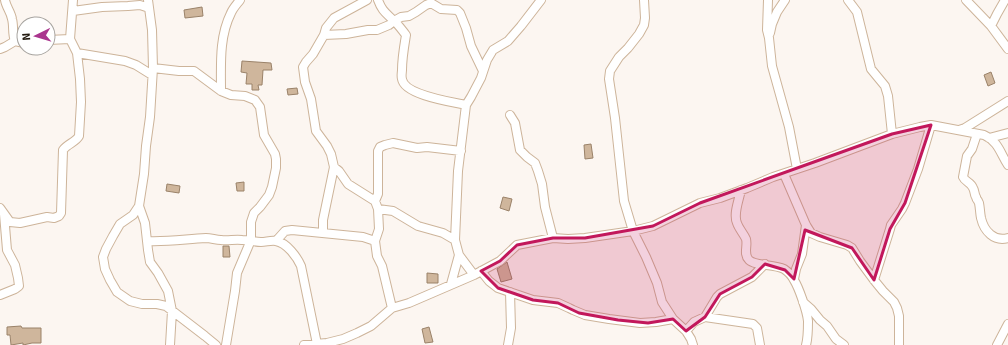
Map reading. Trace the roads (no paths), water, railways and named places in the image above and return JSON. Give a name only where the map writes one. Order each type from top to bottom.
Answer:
[{"type":"street","points":[[0,49],[15,41],[13,37],[12,18],[5,4],[5,0]]},
{"type":"street","points":[[2,211],[10,222],[20,223],[47,217],[54,218],[61,214],[63,150],[79,136],[81,102],[77,53],[70,39],[73,0]]},
{"type":"street","points":[[221,91],[221,54],[223,32],[231,11],[240,0]]},
{"type":"street","points":[[323,233],[323,220],[334,166],[327,146],[316,131],[311,100],[303,72],[306,62],[313,54],[324,36],[326,28],[334,18],[367,0]]},
{"type":"street","points":[[378,0],[384,12],[406,35],[402,75],[404,84],[410,90],[418,93],[466,105]]},
{"type":"street","points":[[451,284],[459,255],[456,240],[458,172],[466,105],[493,50],[508,41],[541,0]]},
{"type":"street","points":[[644,0],[644,25],[628,48],[619,57],[610,71],[609,79],[624,201],[633,231],[657,283],[662,302],[673,319],[686,331],[693,345]]},
{"type":"street","points":[[769,38],[772,24],[777,12],[786,0]]},
{"type":"street","points":[[848,0],[856,12],[871,69],[886,86],[892,134]]},
{"type":"street","points":[[966,0],[991,26],[1008,49]]},
{"type":"street","points":[[991,26],[1005,0]]},
{"type":"street","points":[[768,1],[766,24],[772,66],[789,127],[797,169]]},
{"type":"street","points":[[324,36],[377,30],[389,25],[401,17],[412,15],[426,4],[432,3],[441,9],[457,10],[460,12],[471,46],[483,71]]},
{"type":"street","points":[[73,11],[102,7],[149,4],[152,30],[153,72],[150,117],[139,206],[134,215],[120,224],[113,236],[106,249],[104,257],[105,269],[117,292],[130,301],[142,304],[157,304],[166,306],[216,345]]},
{"type":"street","points":[[56,40],[70,39]]},
{"type":"street","points":[[77,53],[125,61],[153,72],[194,71],[221,91],[245,96],[255,100],[260,107],[264,135],[275,154],[276,168],[269,195],[254,213],[251,222],[251,240],[237,272],[226,345]]},
{"type":"street","points":[[959,130],[965,128],[1008,101]]},
{"type":"street","points":[[510,115],[515,123],[520,150],[526,157],[535,163],[538,171],[553,238]]},
{"type":"street","points":[[874,280],[890,229],[905,203],[918,169],[931,125]]},
{"type":"street","points":[[304,345],[344,342],[371,326],[392,308],[409,303],[477,273],[500,261],[517,245],[553,238],[585,238],[633,231],[653,226],[700,203],[720,198],[892,134],[931,125],[984,135],[995,143],[1008,166]]},
{"type":"street","points":[[989,138],[1008,133]]},
{"type":"street","points":[[977,134],[972,149],[967,156],[962,177],[970,182],[973,188],[978,202],[981,220],[988,234],[997,238],[1008,238]]},
{"type":"street","points":[[375,201],[378,194],[378,151],[380,147],[393,143],[417,148],[427,147],[461,152]]},
{"type":"street","points":[[334,166],[348,184],[375,201],[378,209],[379,229],[375,241],[377,256],[382,266],[392,308]]},
{"type":"street","points":[[784,174],[806,226],[811,233],[852,248],[874,280],[894,302],[899,316],[899,345]]},
{"type":"street","points":[[741,190],[736,209],[736,222],[746,239],[745,253],[748,259],[753,263],[765,264],[785,270],[794,279],[808,320],[806,345]]},
{"type":"street","points":[[139,206],[145,223],[150,262],[168,291],[172,311],[170,345]]},
{"type":"street","points":[[378,209],[393,212],[418,226],[443,233],[456,240]]},
{"type":"street","points":[[0,295],[19,286],[18,278],[8,250],[2,211]]},
{"type":"street","points":[[794,279],[802,254],[806,226]]},
{"type":"street","points":[[147,241],[160,242],[170,240],[213,238],[222,240],[251,240],[260,242],[276,240],[285,231],[292,230],[363,237],[375,241]]},
{"type":"street","points":[[276,240],[290,249],[298,258],[301,266],[317,344]]},
{"type":"street","points":[[459,255],[477,273],[498,288],[533,300],[558,303],[579,313],[609,319],[640,323],[673,319]]},
{"type":"street","points":[[705,317],[720,294],[752,277],[765,264]]},
{"type":"street","points":[[508,345],[511,328],[510,292]]},
{"type":"street","points":[[803,302],[827,326],[836,339],[844,345]]},
{"type":"street","points":[[686,331],[694,322],[705,317],[753,324],[756,328],[760,345]]},
{"type":"street","points":[[997,345],[1008,324]]}]
